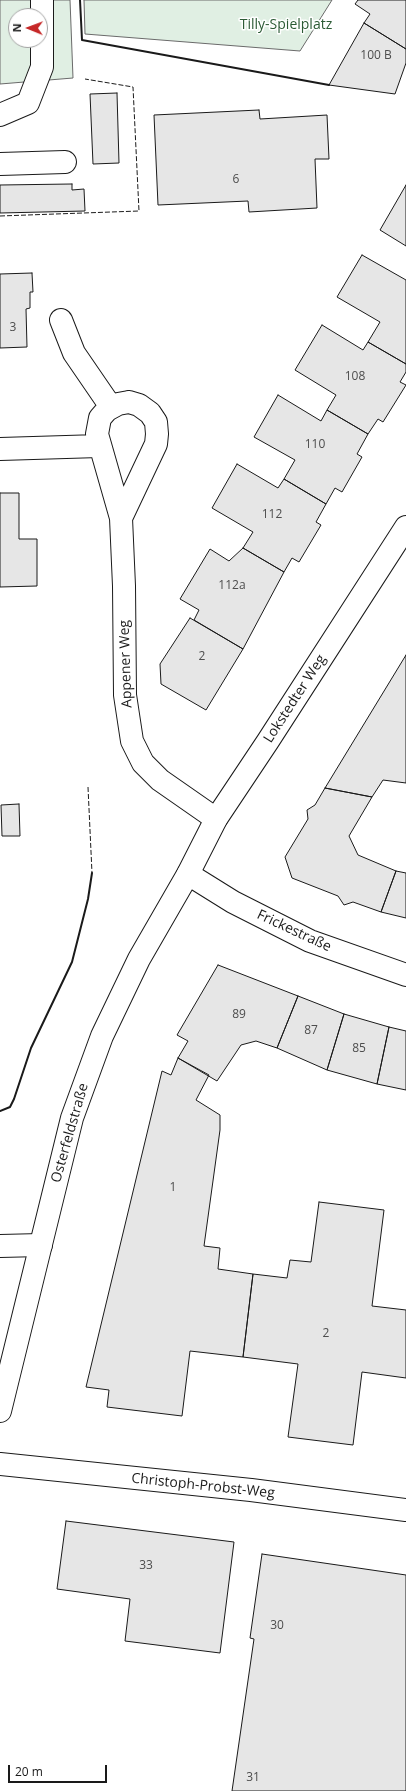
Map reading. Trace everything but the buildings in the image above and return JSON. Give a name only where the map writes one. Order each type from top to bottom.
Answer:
[{"type":"street","points":[[0,115],[28,103],[42,67],[42,0]]},
{"type":"street","points":[[0,164],[65,162]]},
{"type":"street","points":[[61,320],[74,353],[111,407]]},
{"type":"street","name":"Appener Weg","points":[[121,518],[156,444],[157,434],[156,422],[150,413],[139,405],[129,402],[111,407],[100,418],[97,434],[99,446],[121,518],[124,586],[125,695],[132,741],[143,763],[160,780],[216,819]]},
{"type":"street","points":[[0,449],[99,446]]},
{"type":"street","name":"Lokstedter Weg","points":[[188,874],[216,819],[406,527]]},
{"type":"street","name":"Frickestraße","points":[[188,874],[233,902],[310,941],[406,975]]},
{"type":"street","name":"Osterfeldstraße","points":[[0,1411],[72,1118],[102,1036],[139,959],[188,874]]},
{"type":"street","points":[[0,1246],[41,1244]]},
{"type":"street","name":"Christoph-Probst-Weg","points":[[0,1464],[251,1490],[406,1510]]},
{"type":"green space","points":[[0,0],[70,0],[73,78],[0,84]]},
{"type":"green space","name":"Tilly-Spielplatz","points":[[84,0],[332,0],[300,51],[85,34]]},
{"type":"fence","points":[[0,216],[139,211],[133,87],[85,79]]},
{"type":"fence","points":[[88,787],[92,873]]},
{"type":"wall","points":[[80,0],[82,40],[329,85]]},
{"type":"wall","points":[[0,1111],[10,1107],[14,1099],[31,1048],[72,962],[88,899],[92,873]]}]
